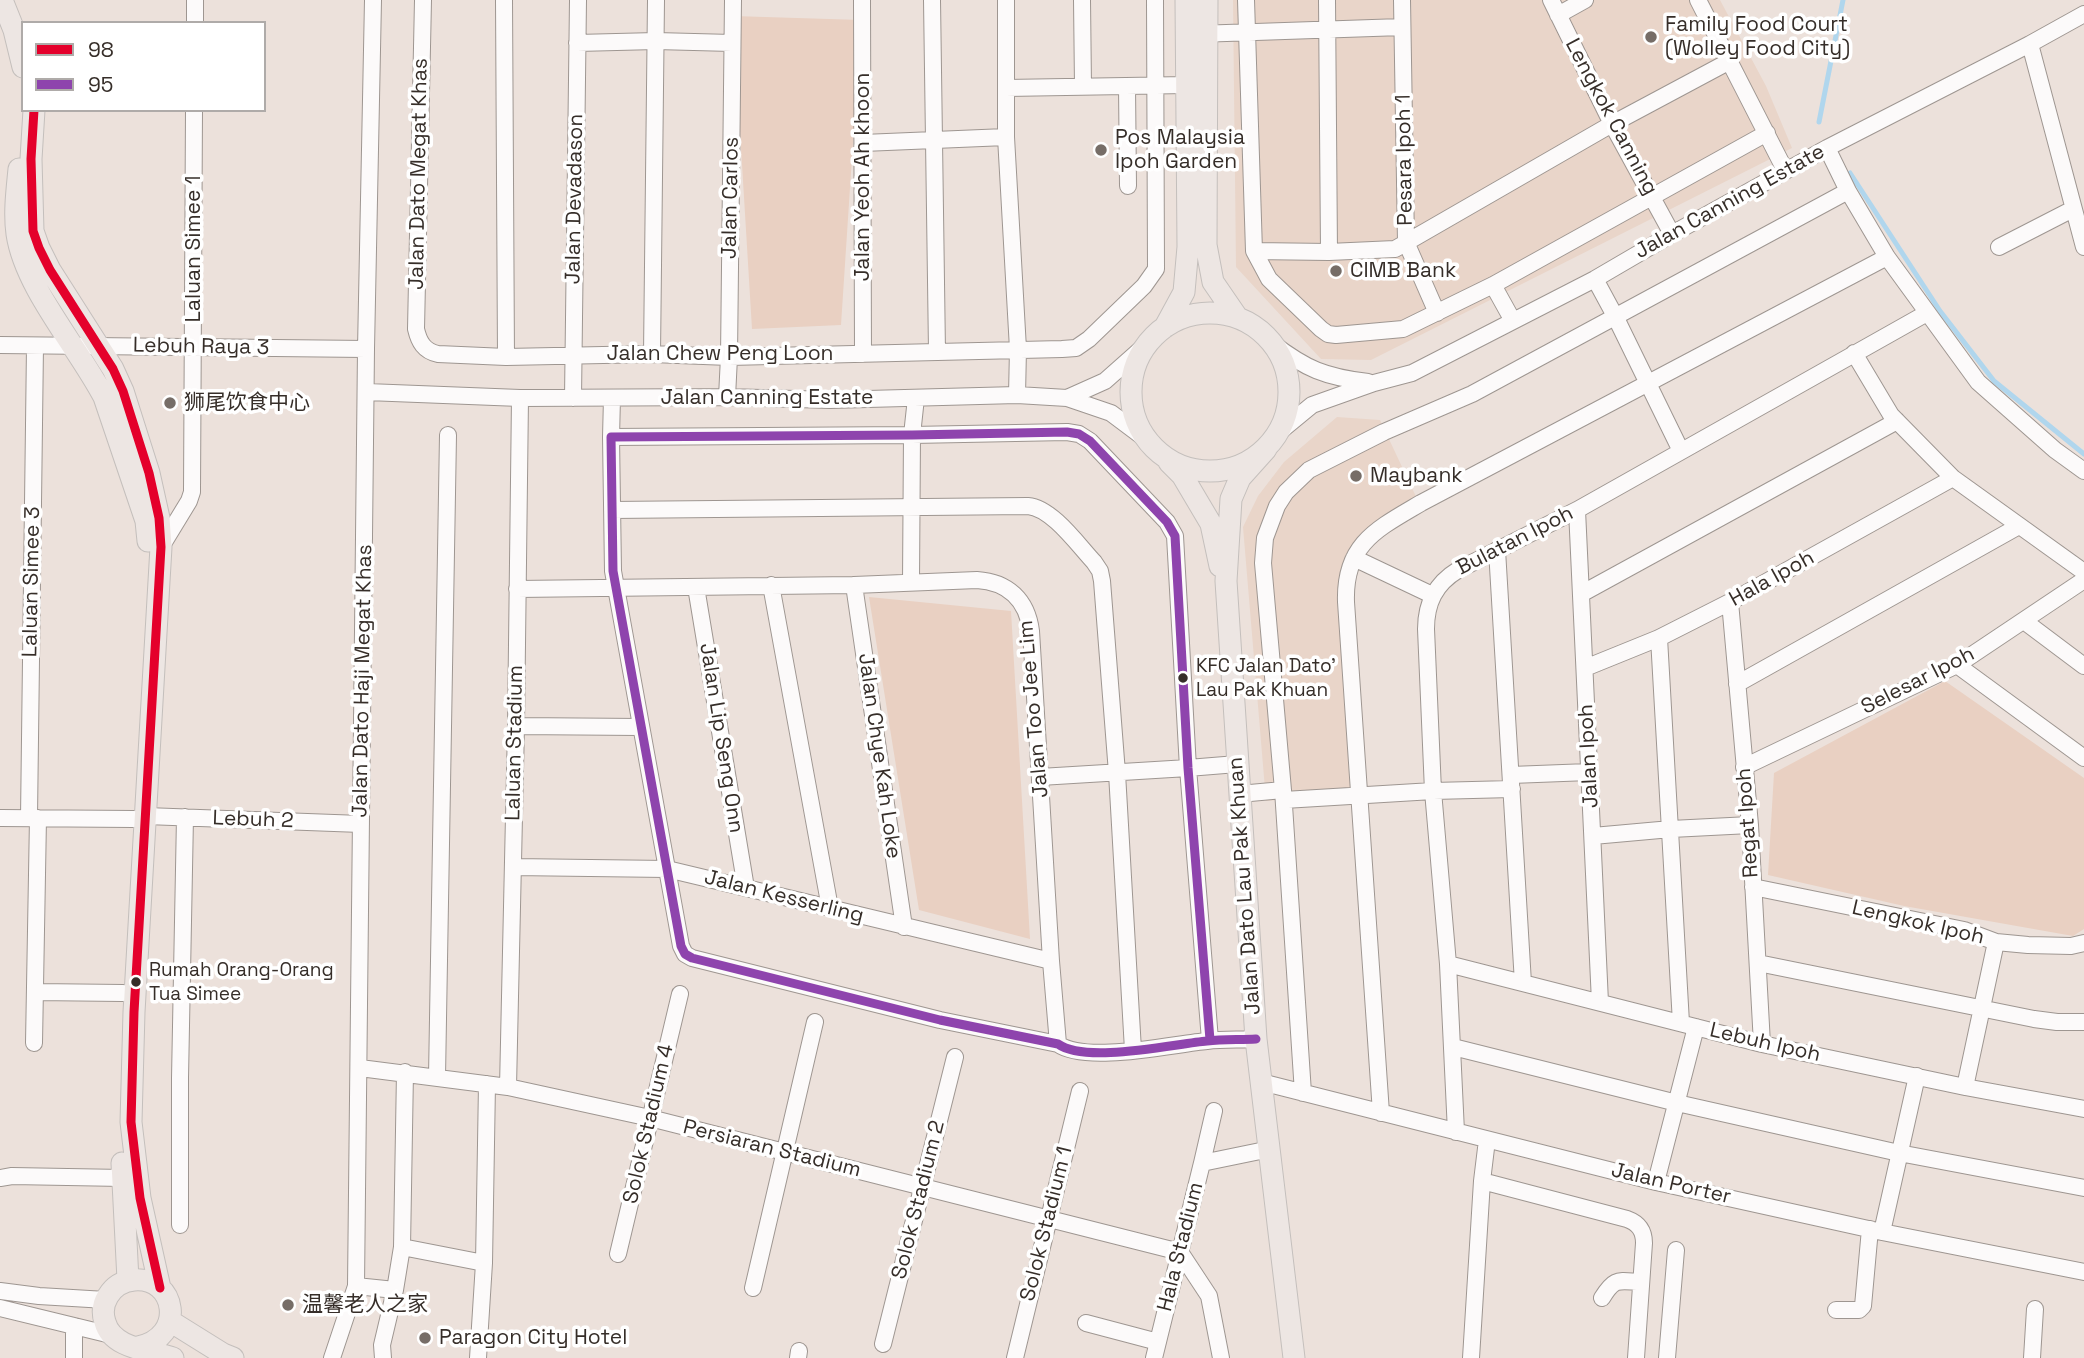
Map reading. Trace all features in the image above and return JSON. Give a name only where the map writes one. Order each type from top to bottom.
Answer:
[{"type":"main road","points":[[2,0],[14,30],[21,60]]},
{"type":"main road","points":[[12,0],[21,22]]},
{"type":"main road","points":[[1165,327],[1184,292],[1188,247],[1186,0]]},
{"type":"main road","points":[[1207,0],[1206,245],[1213,282],[1237,317]]},
{"type":"main road","points":[[23,112],[16,232],[21,252],[41,295],[74,345],[103,397],[146,521],[149,569],[131,1122],[140,1198],[160,1288]]},
{"type":"main road","points":[[34,112],[31,159],[33,231],[50,270],[113,369],[123,391],[149,473],[159,518],[161,547],[124,993],[120,1126],[128,1280]]},
{"type":"main road","points":[[1212,313],[1237,317],[1256,328],[1272,343],[1284,364],[1289,387],[1287,411],[1272,441],[1248,463],[1226,470],[1203,472],[1181,466],[1154,447],[1135,417],[1131,391],[1136,365],[1149,342],[1165,327],[1187,316],[1212,313]]},
{"type":"main road","name":"Jalan Dato Lau Pak Khuan","points":[[1272,441],[1240,478],[1231,499],[1226,581],[1256,1040],[1294,1358]]},
{"type":"main road","name":"Jalan Dato Lau Pak Khuan","points":[[1154,447],[1182,475],[1211,524],[1218,562],[1226,581]]},
{"type":"main road","points":[[138,1347],[149,1345],[166,1331],[171,1309],[160,1288],[140,1279],[128,1280],[111,1291],[106,1300],[103,1317],[111,1335],[119,1342],[173,1358]]},
{"type":"main road","points":[[170,1321],[233,1358]]},
{"type":"street","points":[[195,0],[195,21]]},
{"type":"street","name":"Jalan Dato Haji Megat Khas","points":[[332,1358],[356,1286],[366,349],[373,0]]},
{"type":"street","name":"Jalan Dato Megat Khas","points":[[423,0],[416,329],[418,339],[424,347]]},
{"type":"street","points":[[504,0],[506,357]]},
{"type":"street","name":"Jalan Devadason","points":[[573,398],[578,0]]},
{"type":"street","points":[[652,354],[656,0]]},
{"type":"street","name":"Jalan Carlos","points":[[727,397],[733,0]]},
{"type":"street","name":"Jalan Yeoh Ah khoon","points":[[862,0],[863,354]]},
{"type":"street","points":[[932,0],[937,351]]},
{"type":"street","points":[[1006,0],[1006,137],[1018,349],[1017,394]]},
{"type":"street","points":[[1082,0],[1083,86]]},
{"type":"street","name":"Jalan Chew Peng Loon","points":[[424,347],[438,354],[506,357],[652,354],[729,357],[1076,348],[1089,339],[1144,286],[1156,269],[1155,0]]},
{"type":"street","points":[[1246,0],[1254,251],[1269,279],[1328,334],[1400,330],[1493,285],[1767,133]]},
{"type":"street","points":[[1327,0],[1329,252]]},
{"type":"street","name":"Pesara Ipoh 1","points":[[1402,0],[1406,242],[1437,313]]},
{"type":"street","name":"Lengkok Canning","points":[[1551,0],[1612,124],[1672,234]]},
{"type":"street","points":[[1558,15],[1585,0]]},
{"type":"street","points":[[1698,0],[1786,170]]},
{"type":"street","name":"Jalan Canning Estate","points":[[1272,441],[1312,405],[1412,373],[1595,279],[1786,170],[2084,14]]},
{"type":"street","points":[[1006,88],[1186,85],[1191,41],[1199,33],[1402,27]]},
{"type":"street","points":[[578,43],[732,43]]},
{"type":"street","points":[[2030,44],[2084,247]]},
{"type":"street","points":[[1254,251],[1395,249],[1612,124],[1728,62]]},
{"type":"street","points":[[1127,86],[1128,186]]},
{"type":"street","name":"Laluan Simee 1","points":[[161,547],[192,492],[194,112]]},
{"type":"street","points":[[863,143],[1006,137]]},
{"type":"street","points":[[1827,148],[1848,191],[1887,257],[1978,382],[2084,471]]},
{"type":"street","points":[[1303,1093],[1264,563],[1265,538],[1269,523],[1286,492],[1302,476],[1321,463],[1472,394],[1848,191]]},
{"type":"street","points":[[1999,247],[2073,209]]},
{"type":"street","points":[[1381,1113],[1345,587],[1354,558],[1364,542],[1378,528],[1421,503],[1887,257]]},
{"type":"street","points":[[1595,279],[1681,451]]},
{"type":"street","points":[[1493,285],[1513,321]]},
{"type":"street","name":"Bulatan Ipoh","points":[[1432,595],[1447,576],[1577,510],[1927,313]]},
{"type":"street","name":"Jalan Canning Estate","points":[[366,392],[520,398],[727,397],[830,400],[1017,394],[1067,398],[1105,381],[1149,342]]},
{"type":"street","name":"Jalan Canning Estate","points":[[1272,343],[1308,368],[1336,377],[1374,383]]},
{"type":"street","name":"Lebuh Raya 3","points":[[0,345],[366,349]]},
{"type":"street","name":"Laluan Simee 3","points":[[34,1043],[35,346]]},
{"type":"street","points":[[1854,353],[1891,415],[1953,478],[2084,572]]},
{"type":"street","points":[[911,582],[912,435],[916,397]]},
{"type":"street","name":"Laluan Stadium","points":[[508,1087],[520,398]]},
{"type":"street","points":[[612,398],[613,571],[681,946],[688,956],[940,1020],[1058,1044],[1083,1053],[1133,1050],[1210,1040],[1256,1040]]},
{"type":"street","points":[[1067,398],[1111,413],[1154,447]]},
{"type":"street","points":[[1581,594],[1897,421]]},
{"type":"street","points":[[611,437],[1067,432],[1079,434],[1090,441],[1167,522],[1176,542],[1188,768],[1210,1040]]},
{"type":"street","points":[[437,1077],[448,435]]},
{"type":"street","name":"Hala Ipoh","points":[[1585,668],[1658,638],[1730,602],[1953,478]]},
{"type":"street","points":[[611,510],[1034,507],[1050,516],[1097,566],[1102,581],[1117,772],[1133,1050]]},
{"type":"street","name":"Jalan Ipoh","points":[[1577,510],[1601,1002]]},
{"type":"street","points":[[1737,684],[2019,526]]},
{"type":"street","points":[[1497,550],[1524,983]]},
{"type":"street","points":[[1354,558],[1432,595],[1426,616],[1433,791],[1448,964],[1456,1132]]},
{"type":"street","name":"Selesar Ipoh","points":[[1744,767],[1957,665],[2084,580]]},
{"type":"street","name":"Jalan Too Jee Lim","points":[[517,589],[989,581],[1008,589],[1024,607],[1031,631],[1058,1044]]},
{"type":"street","points":[[771,585],[830,908]]},
{"type":"street","name":"Jalan Chye Kah Loke","points":[[854,585],[904,927]]},
{"type":"street","name":"Jalan Lip Seng Onn","points":[[696,587],[746,888]]},
{"type":"street","name":"Regat Ipoh","points":[[1730,602],[1750,825],[1762,1044]]},
{"type":"street","points":[[2024,621],[2084,666]]},
{"type":"street","points":[[1656,1182],[1677,1103],[1688,1025],[1658,638]]},
{"type":"street","points":[[1957,665],[2084,758]]},
{"type":"street","points":[[516,726],[640,727]]},
{"type":"street","points":[[1040,777],[1237,764]]},
{"type":"street","points":[[1239,794],[1433,791],[1589,772]]},
{"type":"street","points":[[180,1225],[185,817]]},
{"type":"street","name":"Lebuh 2","points":[[0,818],[185,817],[361,824]]},
{"type":"street","points":[[1592,836],[1750,825]]},
{"type":"street","name":"Jalan Kesserling","points":[[513,867],[667,869],[1051,961]]},
{"type":"street","name":"Lengkok Ipoh","points":[[1753,887],[1964,930],[1996,942],[2049,947],[2084,943]]},
{"type":"street","points":[[1965,1087],[1996,942]]},
{"type":"street","points":[[1758,963],[2057,1022],[2084,1022]]},
{"type":"street","name":"Lebuh Ipoh","points":[[1448,964],[1762,1044],[2084,1110]]},
{"type":"street","points":[[35,992],[124,993]]},
{"type":"street","name":"Solok Stadium 4","points":[[618,1254],[680,994]]},
{"type":"street","points":[[754,1289],[815,1022]]},
{"type":"street","points":[[1452,1047],[1677,1103],[1899,1153],[2084,1188]]},
{"type":"street","name":"Solok Stadium 2","points":[[883,1344],[955,1057]]},
{"type":"street","name":"Persiaran Stadium","points":[[360,1068],[508,1087],[650,1118],[1180,1252]]},
{"type":"street","points":[[383,1358],[382,1345],[402,1247],[405,1072]]},
{"type":"street","points":[[1836,1310],[1859,1310],[1863,1306],[1876,1230],[1899,1153],[1917,1076]]},
{"type":"street","name":"Jalan Porter","points":[[1261,1082],[1656,1182],[2084,1272]]},
{"type":"street","points":[[478,1358],[484,1263],[487,1084]]},
{"type":"street","name":"Solok Stadium 1","points":[[1015,1358],[1080,1091]]},
{"type":"street","points":[[1202,1163],[1214,1111]]},
{"type":"street","points":[[1471,1358],[1487,1140]]},
{"type":"street","name":"Hala Stadium","points":[[1156,1350],[1202,1163],[1270,1149]]},
{"type":"street","points":[[0,1178],[123,1178]]},
{"type":"street","points":[[1482,1181],[1633,1221],[1638,1225],[1644,1236],[1636,1358]]},
{"type":"street","points":[[402,1247],[484,1263]]},
{"type":"street","points":[[1667,1358],[1676,1250]]},
{"type":"street","points":[[1180,1252],[1209,1296],[1220,1358]]},
{"type":"street","points":[[1602,1298],[1616,1281],[1641,1282]]},
{"type":"street","points":[[356,1286],[395,1290]]},
{"type":"street","points":[[0,1291],[106,1300]]},
{"type":"street","points":[[0,1308],[111,1335]]},
{"type":"street","points":[[2032,1358],[2035,1309]]},
{"type":"street","points":[[1086,1323],[1156,1350]]},
{"type":"street","points":[[74,1326],[74,1358]]},
{"type":"shaded area","points":[[1233,0],[1720,0],[1766,86],[1792,148],[1371,360],[1321,359],[1236,267]]},
{"type":"shaded area","points":[[733,16],[861,20],[841,325],[752,329]]},
{"type":"shaded area","points":[[1337,417],[1380,420],[1419,503],[1370,529],[1343,575],[1356,794],[1266,801],[1243,527],[1258,496],[1284,462]]},
{"type":"shaded area","points":[[869,597],[1011,611],[1030,939],[919,910]]},
{"type":"shaded area","points":[[1945,681],[2084,778],[2084,929],[2073,936],[1904,906],[1768,875],[1774,773]]},
{"type":"waterway","points":[[1819,122],[1843,0]]},
{"type":"waterway","points":[[1850,173],[1940,311],[1994,381],[2084,454]]},
{"type":"transit line","name":"98","points":[[34,112],[31,159],[33,231],[50,270],[113,369],[123,391],[149,473],[159,518],[161,547],[134,1012],[131,1122],[140,1198],[160,1288]]},
{"type":"transit line","name":"95","points":[[1210,1040],[1188,768],[1175,536],[1167,522],[1090,441],[1079,434],[1067,432],[611,437],[613,571],[681,946],[685,954],[692,958],[940,1020],[1058,1044],[1071,1050],[1108,1053],[1213,1040],[1256,1039]]},
{"type":"place","name":"Family Food Court (Wolley Food City)","points":[[1651,37]]},
{"type":"place","name":"Pos Malaysia Ipoh Garden","points":[[1101,150]]},
{"type":"place","name":"CIMB Bank","points":[[1336,271]]},
{"type":"place","name":"狮尾饮食中心","points":[[170,403]]},
{"type":"place","name":"Maybank","points":[[1356,476]]},
{"type":"place","name":"KFC Jalan Dato' Lau Pak Khuan","points":[[1183,678]]},
{"type":"place","name":"Rumah Orang-Orang Tua Simee","points":[[136,982]]},
{"type":"place","name":"温馨老人之家","points":[[288,1305]]},
{"type":"place","name":"Paragon City Hotel","points":[[425,1338]]}]
